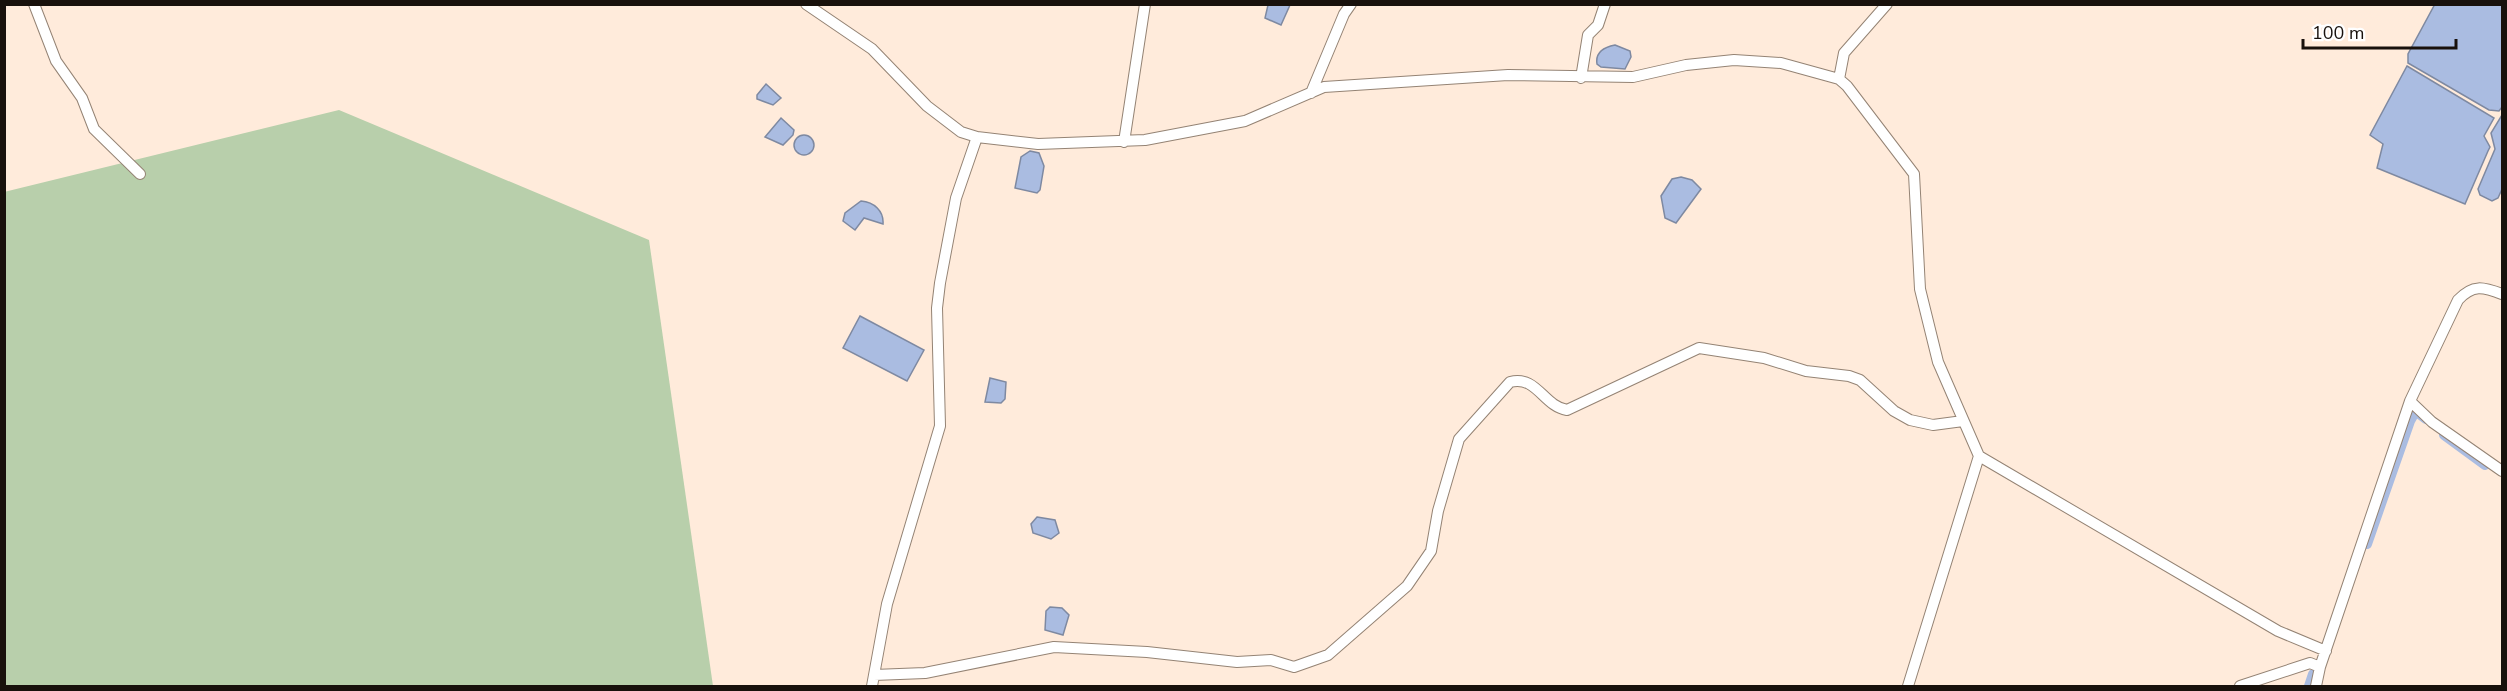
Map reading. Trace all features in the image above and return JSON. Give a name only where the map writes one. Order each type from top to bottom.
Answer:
[{"type":"street","points":[[34,4],[56,61],[82,98],[94,129],[140,174]]},
{"type":"street","points":[[806,4],[872,49],[927,106],[961,132],[977,137],[1038,144],[1124,142],[1245,121],[1324,87],[1508,75],[1581,78],[1633,77],[1686,65],[1734,60],[1781,63],[1839,80],[1847,86],[1914,174],[1920,289],[1938,362],[1979,456],[2278,631],[2326,651]]},
{"type":"street","points":[[1124,142],[1144,4]]},
{"type":"street","points":[[1311,93],[1344,14],[1351,4]]},
{"type":"street","points":[[1581,78],[1588,35],[1598,25],[1605,4]]},
{"type":"street","points":[[1839,80],[1844,53],[1887,4]]},
{"type":"street","points":[[872,687],[887,604],[940,426],[941,386],[937,355],[939,291],[956,198],[977,137]]},
{"type":"street","points":[[2316,687],[2320,667],[2410,401],[2458,300],[2468,290],[2481,287],[2502,294]]},
{"type":"street","points":[[874,675],[925,672],[1054,647],[1147,652],[1237,662],[1271,660],[1294,667],[1328,655],[1407,586],[1431,551],[1438,511],[1459,439],[1510,382],[1518,380],[1526,380],[1554,405],[1567,410],[1699,348],[1764,358],[1806,370],[1850,376],[1860,380],[1894,411],[1910,420],[1933,425],[1963,421]]},
{"type":"street","points":[[2410,401],[2432,422],[2502,471]]},
{"type":"street","points":[[1908,687],[1979,456]]},
{"type":"street","points":[[2240,687],[2310,663],[2320,667]]},
{"type":"green space","points":[[339,110],[649,240],[713,686],[5,686],[4,192]]},
{"type":"water","points":[[2435,4],[2502,5],[2502,107],[2499,111],[2489,110],[2408,63],[2408,54]]},
{"type":"water","points":[[1268,5],[1290,5],[1281,25],[1265,18]]},
{"type":"water","points":[[1615,45],[1630,51],[1631,57],[1625,69],[1601,67],[1597,64],[1598,56],[1602,51]]},
{"type":"water","points":[[2407,66],[2494,118],[2484,136],[2490,147],[2465,204],[2377,168],[2383,144],[2370,135]]},
{"type":"water","points":[[766,84],[781,98],[773,105],[757,99],[757,95]]},
{"type":"water","points":[[2502,115],[2502,189],[2498,198],[2492,201],[2480,195],[2478,189],[2495,149],[2491,133]]},
{"type":"water","points":[[781,118],[794,130],[793,135],[783,145],[765,137]]},
{"type":"water","points":[[800,135],[808,135],[814,141],[814,149],[808,155],[800,155],[794,149],[794,141]]},
{"type":"water","points":[[1030,151],[1039,153],[1044,166],[1040,190],[1037,193],[1015,188],[1021,157]]},
{"type":"water","points":[[1681,177],[1692,180],[1701,189],[1676,223],[1665,218],[1661,196],[1672,179]]},
{"type":"water","points":[[861,201],[870,203],[880,211],[883,224],[864,218],[855,230],[843,221],[845,213]]},
{"type":"water","points":[[860,316],[924,350],[907,381],[843,348]]},
{"type":"water","points":[[990,378],[1006,382],[1005,399],[1001,403],[985,402]]},
{"type":"water","points":[[1037,517],[1055,520],[1059,533],[1051,539],[1033,533],[1031,524]]},
{"type":"water","points":[[1050,607],[1062,608],[1069,615],[1063,635],[1045,630],[1046,611]]},
{"type":"waterway","points":[[2367,544],[2410,421],[2414,414],[2418,413],[2426,419]]},
{"type":"waterway","points":[[2444,435],[2485,465]]},
{"type":"waterway","points":[[2309,686],[2313,674]]}]
